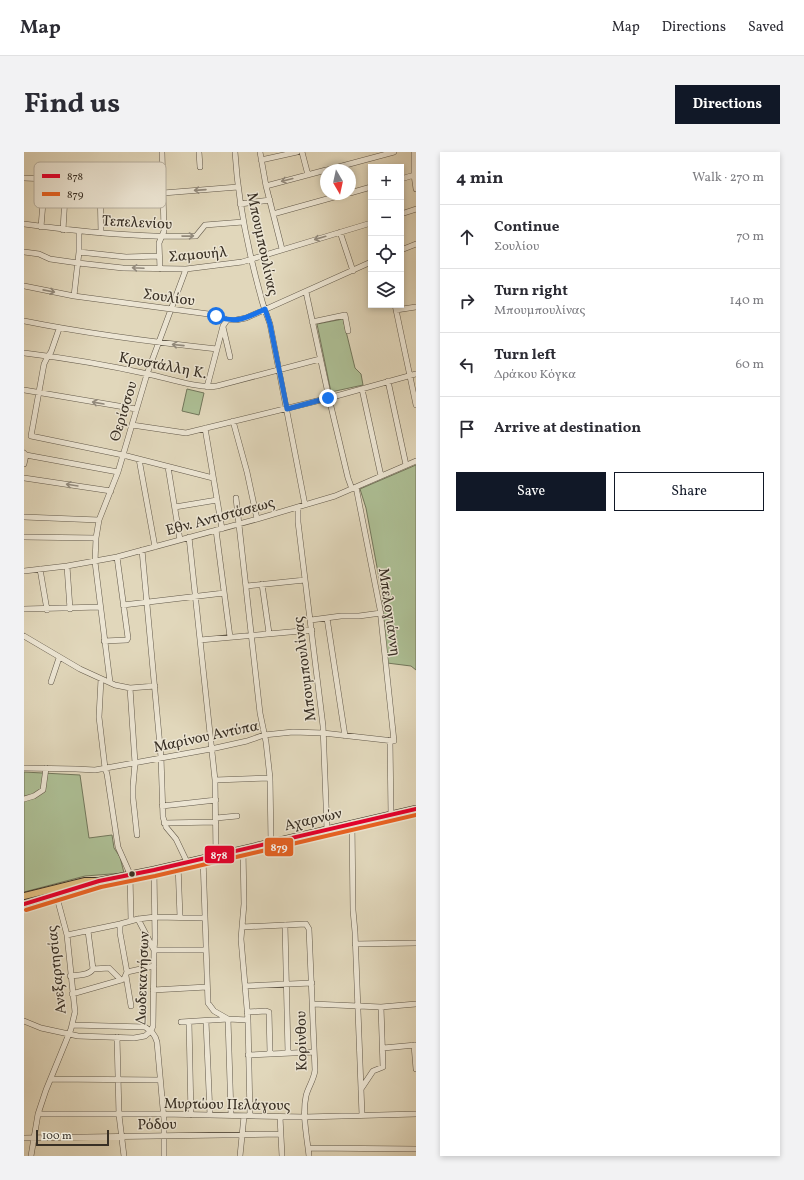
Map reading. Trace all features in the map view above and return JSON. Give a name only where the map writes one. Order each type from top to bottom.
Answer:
[{"type":"main road","name":"Αχαρνών","points":[[24,904],[99,881],[154,870],[416,809]]},
{"type":"main road","name":"Αχαρνών","points":[[24,896],[85,881],[99,881]]},
{"type":"street","points":[[162,152],[162,162]]},
{"type":"street","points":[[198,152],[200,167]]},
{"type":"street","name":"Μπουμπουλίνας","points":[[235,152],[243,222],[261,299],[270,324],[305,505]]},
{"type":"street","points":[[260,152],[266,186],[282,249]]},
{"type":"street","points":[[261,160],[297,152]]},
{"type":"street","points":[[302,152],[308,175]]},
{"type":"street","points":[[349,164],[394,152]]},
{"type":"street","points":[[414,152],[414,175],[416,190]]},
{"type":"street","points":[[266,186],[320,172]]},
{"type":"street","points":[[404,178],[414,175]]},
{"type":"street","points":[[166,193],[238,188]]},
{"type":"street","points":[[356,191],[368,188]]},
{"type":"street","points":[[240,204],[270,200]]},
{"type":"street","points":[[273,214],[323,200]]},
{"type":"street","points":[[41,227],[43,208]]},
{"type":"street","points":[[63,230],[64,208]]},
{"type":"street","points":[[101,208],[101,233]]},
{"type":"street","points":[[160,270],[159,243],[164,231],[163,208]]},
{"type":"street","points":[[404,213],[416,209]]},
{"type":"street","name":"Τεπελενίου","points":[[24,224],[63,230],[161,237],[196,236],[205,225],[243,222]]},
{"type":"street","name":"Σαμουήλ","points":[[24,252],[39,254],[50,259],[123,268],[160,270],[186,269],[242,262],[251,258],[368,224]]},
{"type":"street","points":[[74,296],[79,252],[79,231]]},
{"type":"street","points":[[340,232],[353,271]]},
{"type":"street","points":[[404,249],[416,244]]},
{"type":"street","points":[[79,252],[126,257],[159,256]]},
{"type":"street","name":"Σουλίου","points":[[24,286],[74,296],[172,309],[216,316],[227,320],[236,320],[246,318],[368,264]]},
{"type":"street","name":"Θερίσσου","points":[[110,682],[95,562],[96,538],[99,520],[118,472],[147,374],[186,269]]},
{"type":"street","name":"Μπελογιάννη","points":[[306,292],[328,398],[348,478],[354,488],[381,613],[392,741],[391,815]]},
{"type":"street","points":[[404,308],[416,307]]},
{"type":"street","points":[[395,308],[416,405]]},
{"type":"street","points":[[312,322],[345,315],[348,331]]},
{"type":"street","points":[[207,387],[223,326],[227,320]]},
{"type":"street","points":[[24,321],[59,329],[158,343],[217,349]]},
{"type":"street","points":[[223,326],[230,357]]},
{"type":"street","points":[[59,329],[51,352],[44,364],[31,436],[123,455],[213,478]]},
{"type":"street","name":"Κρυστάλλη Κ.","points":[[24,352],[147,374],[207,387],[217,386],[320,359]]},
{"type":"street","points":[[132,425],[181,433],[287,409],[416,374]]},
{"type":"street","points":[[388,381],[406,465]]},
{"type":"street","points":[[362,389],[381,476]]},
{"type":"street","points":[[24,390],[136,409]]},
{"type":"street","points":[[233,421],[247,472],[257,519]]},
{"type":"street","points":[[205,428],[217,500],[224,593],[230,637]]},
{"type":"street","points":[[24,464],[25,454],[118,472]]},
{"type":"street","points":[[139,459],[154,547]]},
{"type":"street","name":"Εθν. Αντιστάσεως","points":[[24,571],[95,562],[240,524],[335,496],[416,461]]},
{"type":"street","points":[[168,467],[180,540]]},
{"type":"street","points":[[24,478],[111,491]]},
{"type":"street","points":[[236,498],[260,713],[266,742],[270,778],[271,842]]},
{"type":"street","points":[[175,507],[217,500]]},
{"type":"street","name":"Μπουμπουλίνας","points":[[298,507],[298,522],[323,726],[328,829]]},
{"type":"street","points":[[24,517],[99,520]]},
{"type":"street","points":[[24,537],[96,538]]},
{"type":"street","points":[[189,538],[215,780],[216,855]]},
{"type":"street","points":[[142,550],[161,758],[162,806],[164,823],[169,832],[176,839],[187,862]]},
{"type":"street","points":[[104,641],[127,640],[128,638],[117,557]]},
{"type":"street","points":[[67,566],[70,609]]},
{"type":"street","points":[[40,570],[47,610]]},
{"type":"street","points":[[247,586],[305,580]]},
{"type":"street","points":[[262,584],[269,632]]},
{"type":"street","points":[[123,605],[224,593]]},
{"type":"street","points":[[24,609],[47,610],[100,608]]},
{"type":"street","points":[[310,620],[381,613]]},
{"type":"street","points":[[327,618],[345,736]]},
{"type":"street","points":[[200,640],[269,632],[312,630]]},
{"type":"street","points":[[24,636],[59,658],[115,685],[130,688],[155,686]]},
{"type":"street","points":[[51,682],[59,658]]},
{"type":"street","points":[[101,679],[99,717],[105,768],[118,847],[130,874],[131,921]]},
{"type":"street","points":[[130,688],[135,763],[133,786],[137,835]]},
{"type":"street","name":"Μαρίνου Αντύπα","points":[[24,768],[76,768],[90,770],[105,768],[211,749],[247,741],[264,735],[294,732],[323,733],[392,741]]},
{"type":"street","points":[[24,799],[34,796],[43,790],[46,768]]},
{"type":"street","points":[[215,780],[270,778]]},
{"type":"street","points":[[162,806],[216,800]]},
{"type":"street","points":[[164,823],[216,820],[237,816]]},
{"type":"street","points":[[352,823],[353,910],[362,1115]]},
{"type":"street","points":[[243,849],[244,904],[241,939],[248,1020],[250,1116]]},
{"type":"street","points":[[203,858],[208,1003],[214,1011],[228,1020]]},
{"type":"street","points":[[178,864],[180,917]]},
{"type":"street","name":"Δωδεκανήσων","points":[[154,870],[155,917],[152,1031],[156,1036],[157,1042],[163,1114],[164,1156]]},
{"type":"street","name":"Ανεξαρτησίας","points":[[31,1156],[38,1114],[69,1034],[75,1012],[67,935],[56,894]]},
{"type":"street","points":[[67,935],[138,919],[155,917],[205,918]]},
{"type":"street","points":[[138,919],[154,950],[206,950]]},
{"type":"street","points":[[120,924],[125,976],[131,1006]]},
{"type":"street","name":"Κορίνθου","points":[[285,925],[306,924],[309,929],[315,1070],[314,1078],[306,1093],[305,1117],[309,1156]]},
{"type":"street","points":[[242,927],[285,925],[288,1052]]},
{"type":"street","points":[[88,931],[93,969]]},
{"type":"street","points":[[355,944],[416,943]]},
{"type":"street","points":[[72,993],[154,966]]},
{"type":"street","points":[[71,976],[88,973],[93,969],[109,968],[125,976]]},
{"type":"street","points":[[245,986],[312,983]]},
{"type":"street","points":[[153,990],[207,987]]},
{"type":"street","points":[[313,1004],[381,1007],[416,1004]]},
{"type":"street","points":[[361,1089],[372,1071],[383,1066],[381,1007]]},
{"type":"street","points":[[247,1012],[269,1012],[270,1053]]},
{"type":"street","points":[[228,1020],[231,1115]]},
{"type":"street","points":[[182,1022],[248,1020]]},
{"type":"street","points":[[24,1021],[41,1028],[78,1036],[134,1038],[144,1036],[152,1031],[145,1027],[72,1025]]},
{"type":"street","points":[[206,1021],[210,1115]]},
{"type":"street","points":[[189,1022],[191,1115]]},
{"type":"street","points":[[117,1038],[119,1115],[124,1156]]},
{"type":"street","points":[[383,1048],[415,1045],[416,1069]]},
{"type":"street","points":[[248,1055],[314,1052]]},
{"type":"street","points":[[51,1078],[160,1080]]},
{"type":"street","name":"Μυρτώου Πελάγους","points":[[38,1114],[163,1114],[280,1117],[416,1114]]},
{"type":"street","points":[[240,1156],[244,1116]]},
{"type":"street","points":[[280,1117],[282,1156]]},
{"type":"street","name":"Ρόδου","points":[[24,1138],[280,1134]]},
{"type":"street","points":[[308,1148],[416,1148]]},
{"type":"green space","points":[[343,319],[355,368],[361,374],[363,385],[331,392],[317,324]]},
{"type":"green space","points":[[187,389],[204,393],[199,415],[182,411]]},
{"type":"green space","points":[[416,465],[416,670],[411,666],[387,663],[382,594],[366,508],[360,489]]},
{"type":"green space","points":[[24,772],[80,775],[89,838],[112,835],[114,848],[120,857],[124,873],[85,876],[24,892]]},
{"type":"transit line","name":"878","points":[[24,904],[99,881],[154,870],[416,809]]},
{"type":"transit line","name":"879","points":[[26,910],[101,887],[155,876],[416,815]]},
{"type":"route","points":[[216,316],[227,320],[236,320],[246,318],[265,309],[270,324],[287,409],[328,398]]}]
